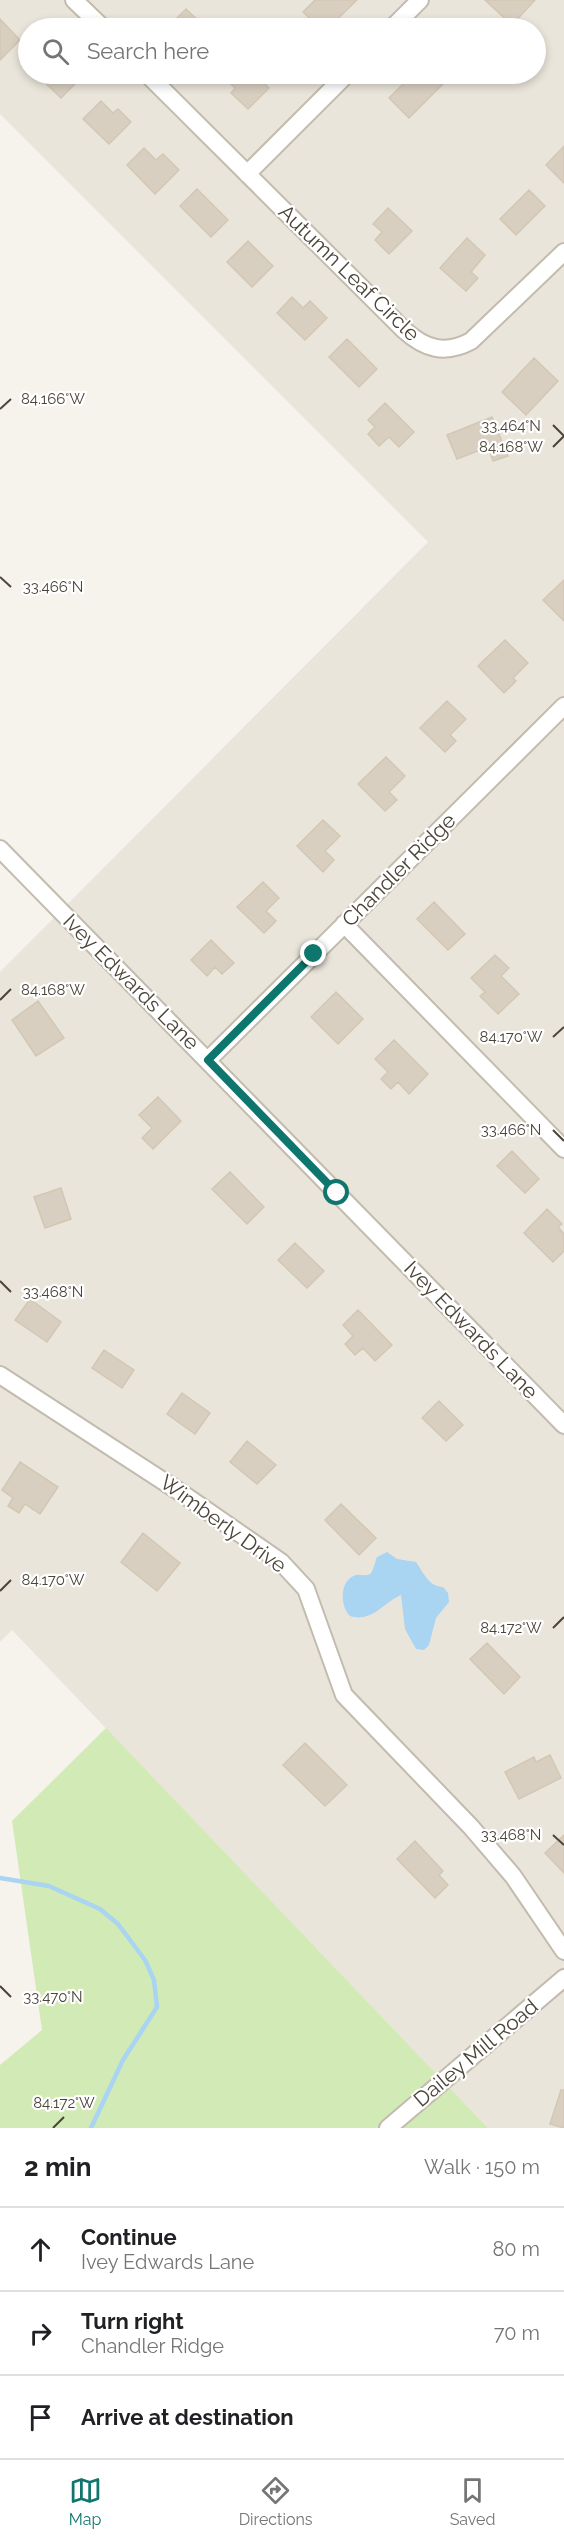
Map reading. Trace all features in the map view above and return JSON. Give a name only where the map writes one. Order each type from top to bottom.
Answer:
[{"type":"street","points":[[75,0],[93,18]]},
{"type":"street","points":[[402,18],[420,0]]},
{"type":"street","name":"Autumn Leaf Circle","points":[[157,84],[410,335],[424,346],[434,349],[454,349],[479,336],[564,252]]},
{"type":"street","points":[[247,174],[337,84]]},
{"type":"street","name":"Chandler Ridge","points":[[208,1060],[564,706]]},
{"type":"street","name":"Ivey Edwards Lane","points":[[0,849],[564,1425]]},
{"type":"street","points":[[344,924],[564,1149]]},
{"type":"street","name":"Wimberly Drive","points":[[0,1375],[183,1494],[281,1562],[306,1589],[344,1695],[471,1827],[506,1868],[564,1951]]},
{"type":"street","name":"Dailey Mill Road","points":[[388,2128],[564,1977]]},
{"type":"shaded area","points":[[0,0],[564,0],[564,2128],[488,2128],[12,1630],[0,1642],[0,972],[428,542],[0,114]]},
{"type":"green space","points":[[106,1728],[488,2128],[0,2128],[0,2065],[42,2030],[12,1821]]},
{"type":"water","points":[[387,1552],[397,1559],[416,1562],[430,1582],[443,1587],[448,1593],[449,1602],[436,1618],[429,1645],[424,1650],[416,1649],[405,1629],[401,1595],[365,1617],[350,1616],[344,1606],[343,1594],[346,1582],[356,1575],[370,1574],[377,1557]]},
{"type":"building","points":[[315,0],[357,0],[338,18],[309,18],[303,12]]},
{"type":"building","points":[[485,0],[535,0],[518,18],[504,18]]},
{"type":"building","points":[[186,9],[195,18],[177,18]]},
{"type":"building","points":[[0,19],[18,38],[18,42],[0,60]]},
{"type":"building","points":[[46,84],[75,84],[61,98]]},
{"type":"building","points":[[231,84],[265,84],[269,88],[248,109],[231,93],[235,88]]},
{"type":"building","points":[[403,84],[443,84],[409,118],[389,98]]},
{"type":"building","points":[[101,101],[113,113],[118,109],[131,122],[109,144],[83,119]]},
{"type":"building","points":[[564,146],[564,183],[546,165]]},
{"type":"building","points":[[144,148],[156,160],[163,154],[179,170],[155,194],[127,165]]},
{"type":"building","points":[[197,189],[228,220],[211,237],[180,206]]},
{"type":"building","points":[[529,190],[545,206],[516,235],[500,219]]},
{"type":"building","points":[[388,208],[412,231],[389,254],[375,240],[382,232],[373,224]]},
{"type":"building","points":[[467,238],[485,255],[471,272],[478,278],[466,291],[440,268]]},
{"type":"building","points":[[248,241],[273,266],[252,287],[227,262]]},
{"type":"building","points":[[292,297],[303,308],[310,301],[327,318],[305,340],[277,313]]},
{"type":"building","points":[[347,339],[377,369],[359,387],[329,357]]},
{"type":"building","points":[[534,358],[558,381],[526,415],[502,392]]},
{"type":"building","points":[[385,403],[414,432],[399,447],[389,437],[379,446],[368,434],[375,427],[368,420]]},
{"type":"building","points":[[492,417],[508,456],[493,461],[488,447],[457,459],[447,435]]},
{"type":"building","points":[[564,580],[564,621],[543,600]]},
{"type":"building","points":[[505,640],[528,663],[513,678],[516,681],[504,693],[478,666]]},
{"type":"building","points":[[447,701],[466,719],[450,735],[456,741],[445,752],[420,728]]},
{"type":"building","points":[[386,757],[405,776],[389,792],[397,800],[385,811],[358,784]]},
{"type":"building","points":[[323,820],[340,836],[325,851],[334,860],[323,872],[297,846]]},
{"type":"building","points":[[263,882],[279,898],[266,911],[276,921],[264,933],[237,907]]},
{"type":"building","points":[[434,902],[465,934],[448,950],[417,919]]},
{"type":"building","points":[[211,940],[234,963],[222,974],[215,967],[207,976],[191,960]]},
{"type":"building","points":[[495,955],[509,968],[501,976],[519,994],[498,1014],[480,996],[485,992],[471,978]]},
{"type":"building","points":[[336,992],[363,1019],[338,1044],[311,1017]]},
{"type":"building","points":[[38,1001],[64,1038],[36,1056],[12,1020]]},
{"type":"building","points":[[394,1040],[428,1074],[409,1094],[398,1082],[391,1089],[381,1079],[388,1072],[375,1059]]},
{"type":"building","points":[[158,1097],[181,1121],[153,1149],[142,1138],[152,1128],[139,1115]]},
{"type":"building","points":[[512,1151],[539,1179],[525,1193],[497,1166]]},
{"type":"building","points":[[230,1172],[264,1207],[247,1224],[212,1189]]},
{"type":"building","points":[[61,1188],[71,1219],[45,1228],[34,1197]]},
{"type":"building","points":[[547,1209],[562,1224],[558,1227],[564,1234],[564,1251],[553,1262],[524,1233]]},
{"type":"building","points":[[295,1243],[324,1271],[307,1288],[278,1260]]},
{"type":"building","points":[[30,1299],[61,1322],[47,1342],[15,1320]]},
{"type":"building","points":[[358,1310],[392,1345],[375,1361],[363,1348],[355,1355],[345,1344],[353,1336],[343,1325]]},
{"type":"building","points":[[104,1350],[134,1370],[122,1388],[92,1368]]},
{"type":"building","points":[[182,1393],[210,1413],[195,1434],[167,1414]]},
{"type":"building","points":[[439,1401],[463,1425],[446,1441],[422,1418]]},
{"type":"building","points":[[247,1441],[276,1465],[257,1484],[230,1462]]},
{"type":"building","points":[[20,1462],[58,1487],[40,1514],[25,1504],[19,1513],[8,1506],[13,1498],[2,1490]]},
{"type":"building","points":[[341,1504],[376,1538],[359,1555],[325,1520]]},
{"type":"building","points":[[143,1533],[180,1563],[157,1591],[121,1562]]},
{"type":"building","points":[[487,1643],[520,1677],[504,1694],[470,1659]]},
{"type":"building","points":[[305,1743],[347,1785],[325,1806],[283,1765]]},
{"type":"building","points":[[550,1755],[561,1778],[519,1799],[505,1772],[534,1757],[536,1762]]},
{"type":"building","points":[[564,1835],[564,1873],[545,1853]]},
{"type":"building","points":[[415,1841],[443,1871],[439,1875],[448,1885],[435,1898],[397,1859]]},
{"type":"building","points":[[561,2090],[564,2090],[564,2128],[550,2124]]},
{"type":"waterway","points":[[0,1878],[49,1886],[100,1909],[118,1924],[145,1960],[154,1980],[157,2007],[123,2060],[91,2128]]},
{"type":"route","points":[[314,954],[208,1060],[337,1193]]}]
